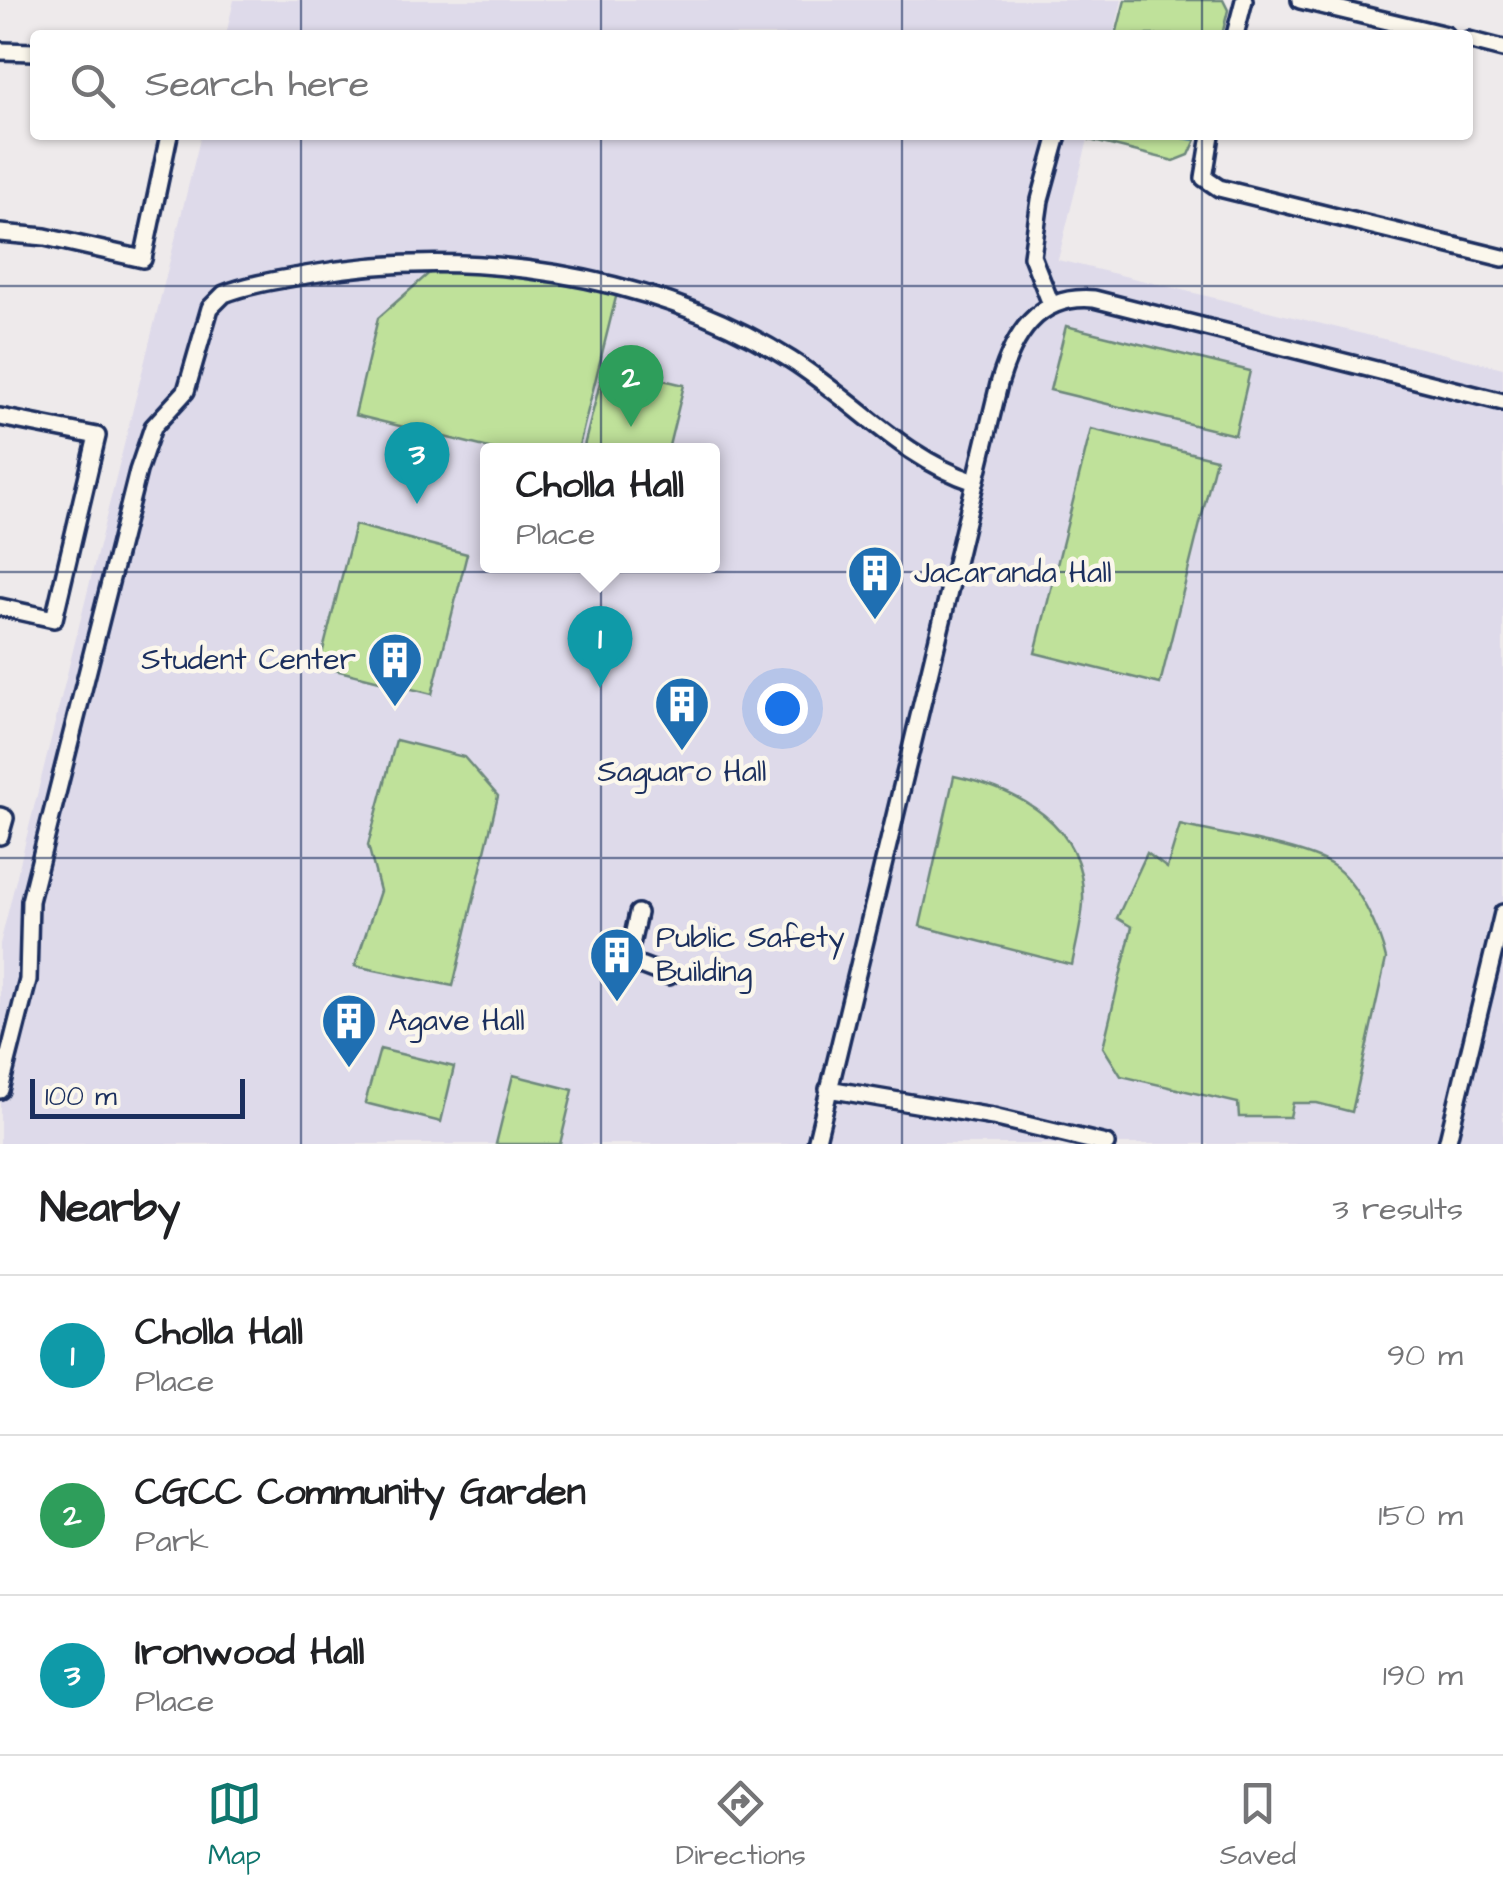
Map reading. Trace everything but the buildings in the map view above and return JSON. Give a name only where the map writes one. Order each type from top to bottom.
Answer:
[{"type":"street","points":[[1236,30],[1244,0]]},
{"type":"street","points":[[1300,0],[1425,30]]},
{"type":"street","points":[[1473,41],[1503,49]]},
{"type":"street","points":[[0,51],[30,52]]},
{"type":"street","points":[[0,233],[45,236],[143,260],[169,140]]},
{"type":"street","points":[[1050,304],[1032,256],[1040,200],[1057,140]]},
{"type":"street","points":[[1210,140],[1204,178],[1219,188],[1503,258]]},
{"type":"street","points":[[0,1090],[28,980],[30,901],[144,448],[161,416],[186,391],[210,308],[224,294],[347,268],[428,262],[570,274],[703,316],[790,359],[920,459],[974,482]]},
{"type":"street","points":[[816,1144],[974,482],[1010,347],[1026,323],[1050,304],[1076,297],[1094,299],[1503,402]]},
{"type":"street","points":[[0,417],[97,436],[54,619],[0,607]]},
{"type":"street","points":[[0,816],[4,818],[0,836]]},
{"type":"street","points":[[638,913],[629,954],[632,962],[669,976]]},
{"type":"street","points":[[1447,1144],[1503,913]]},
{"type":"street","points":[[828,1088],[992,1117],[1106,1144]]},
{"type":"shaded area","points":[[234,0],[1122,0],[1115,30],[227,30]]},
{"type":"shaded area","points":[[200,140],[1088,140],[1058,260],[1503,368],[1503,1144],[0,1144],[0,944]]},
{"type":"green space","points":[[1125,0],[1223,0],[1228,10],[1223,30],[1117,30]]},
{"type":"green space","points":[[1090,140],[1196,140],[1189,155],[1174,161]]},
{"type":"green space","points":[[443,261],[618,289],[580,443],[480,446],[355,415],[378,318]]},
{"type":"green space","points":[[1066,326],[1250,371],[1235,435],[1050,390]]},
{"type":"green space","points":[[634,373],[684,385],[670,443],[585,443],[602,375],[632,382]]},
{"type":"green space","points":[[1091,429],[1216,459],[1160,684],[1035,653]]},
{"type":"green space","points":[[355,525],[467,554],[432,694],[319,666]]},
{"type":"green space","points":[[396,740],[464,757],[498,796],[453,986],[355,966],[380,891],[368,845]]},
{"type":"green space","points":[[954,776],[1024,801],[1061,832],[1073,851],[1081,875],[1083,902],[1072,965],[920,926]]},
{"type":"green space","points":[[1180,825],[1319,858],[1341,872],[1358,894],[1373,921],[1386,959],[1352,1112],[1317,1103],[1293,1103],[1290,1117],[1239,1117],[1238,1103],[1121,1076],[1103,1047],[1132,927],[1117,918],[1147,853],[1167,868]]},
{"type":"green space","points":[[380,1049],[454,1067],[441,1122],[365,1103]]},
{"type":"green space","points":[[513,1075],[573,1090],[560,1144],[496,1144]]},
{"type":"place","name":"CGCC Community Garden","points":[[631,427]]},
{"type":"place","name":"Ironwood Hall","points":[[417,504]]},
{"type":"place","name":"Jacaranda Hall","points":[[875,622]]},
{"type":"place","name":"Cholla Hall","points":[[600,688]]},
{"type":"place","name":"Student Center","points":[[395,709]]},
{"type":"place","name":"Saguaro Hall","points":[[682,753]]},
{"type":"place","name":"Public Safety Building","points":[[617,1004]]},
{"type":"place","name":"Agave Hall","points":[[349,1070]]}]
